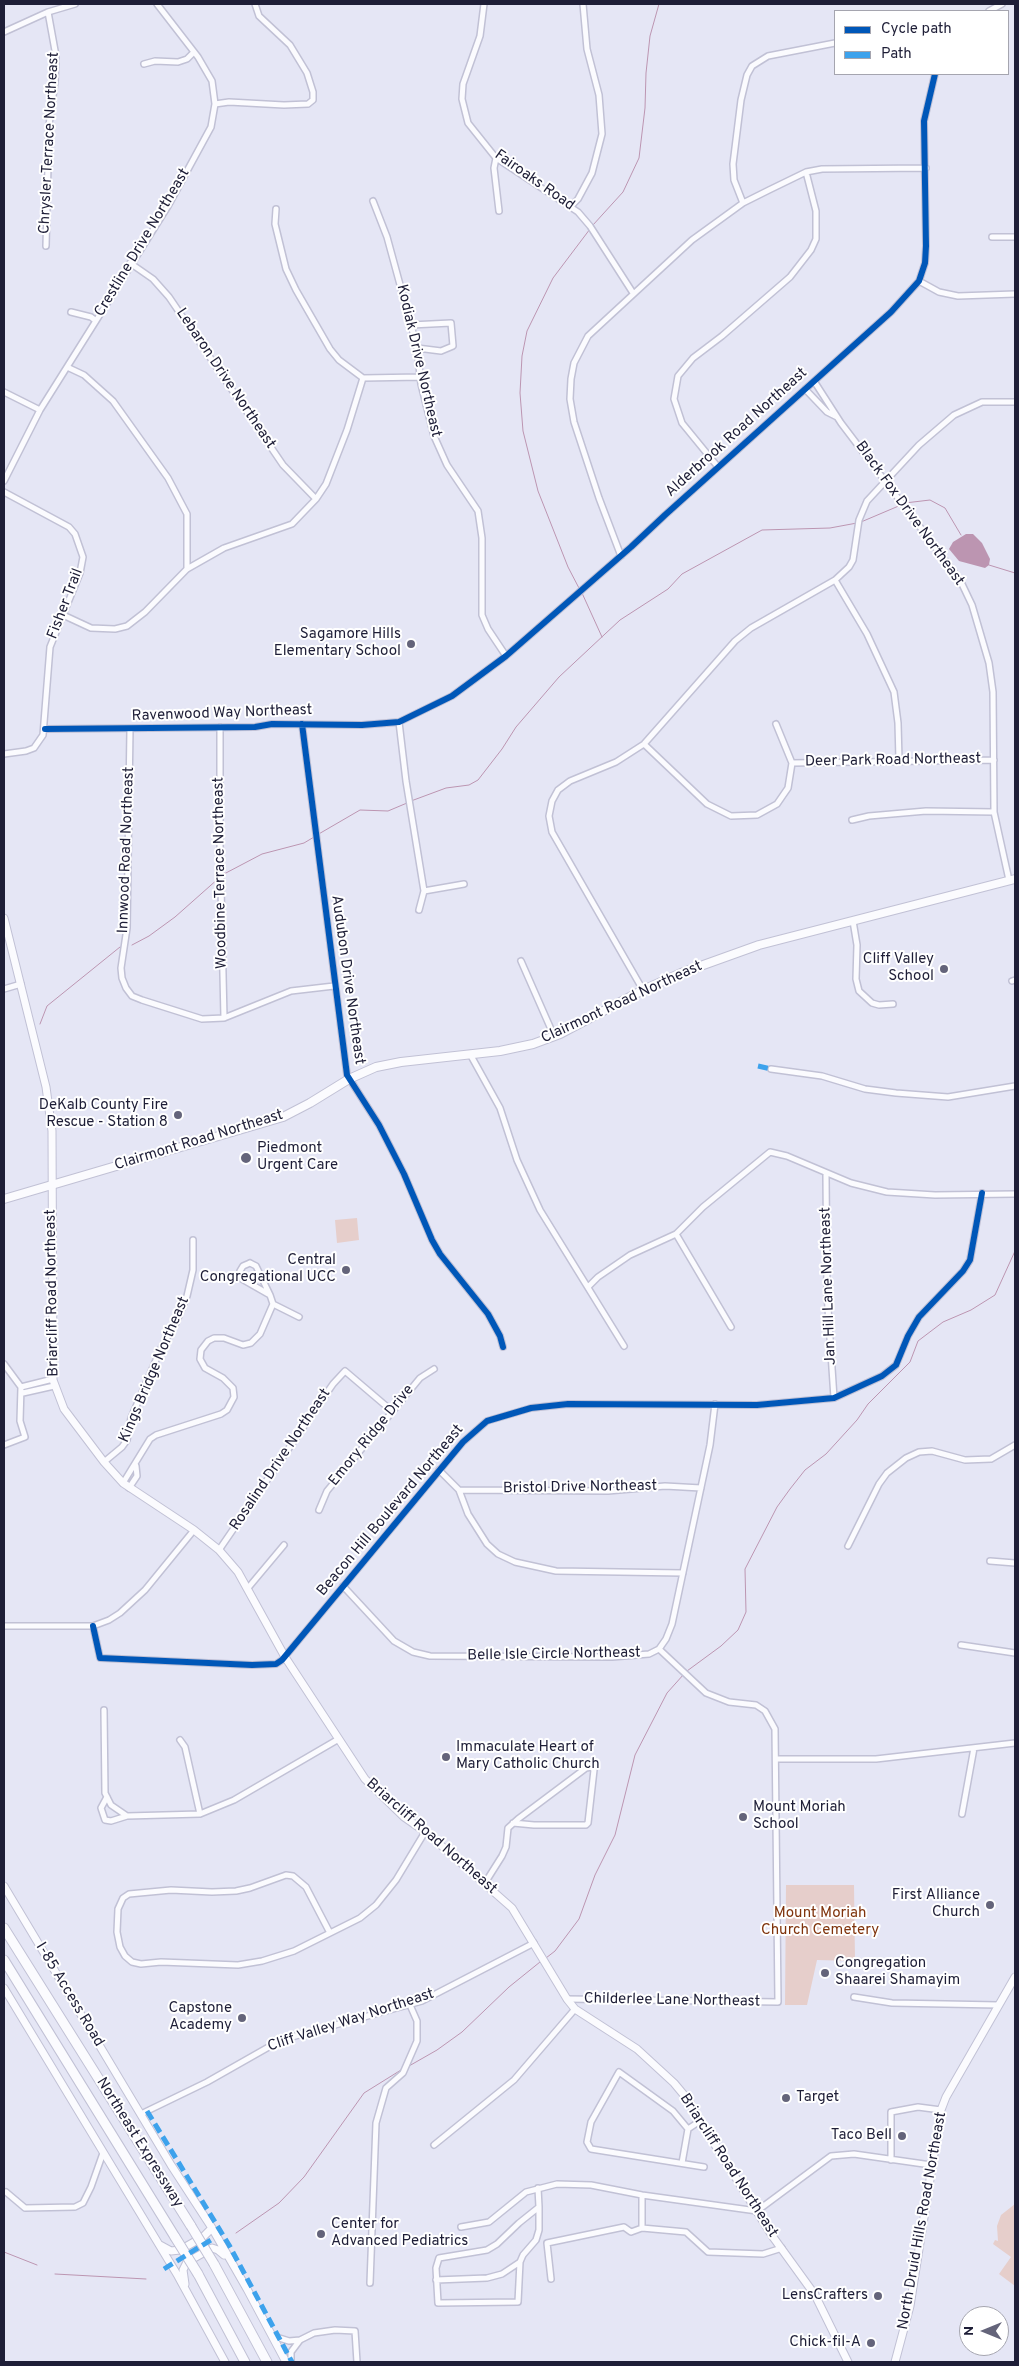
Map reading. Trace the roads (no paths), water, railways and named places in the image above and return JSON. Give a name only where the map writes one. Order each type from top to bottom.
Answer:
[{"type":"highway","name":"Northeast Expressway","points":[[4,1928],[191,2226],[214,2264],[267,2362]]},
{"type":"highway","name":"Northeast Expressway","points":[[4,1960],[198,2274],[245,2362]]},
{"type":"main road","name":"Clairmont Road Northeast","points":[[4,1199],[282,1117],[310,1103],[349,1078],[384,1065],[513,1049],[554,1036],[643,990],[732,954],[1012,879]]},
{"type":"main road","name":"Briarcliff Road Northeast","points":[[4,918],[46,1087],[52,1131],[53,1382],[64,1410],[104,1462],[123,1483],[194,1530],[219,1550],[248,1588],[285,1657],[337,1740],[375,1790],[404,1817],[425,1832],[512,1908],[575,2009],[644,2056],[690,2101],[700,2121],[756,2211],[815,2295],[848,2362]]},
{"type":"main road","name":"I-85 Access Road","points":[[4,1886],[212,2228],[247,2288],[286,2362]]},
{"type":"main road","name":"North Druid Hills Road Northeast","points":[[895,2362],[910,2306],[941,2110],[946,2097],[1015,1977]]},
{"type":"main road","points":[[4,1988],[160,2245],[225,2362]]},
{"type":"main road","points":[[200,2209],[206,2226],[203,2238]]},
{"type":"main road","points":[[160,2245],[176,2252],[203,2238],[212,2228]]},
{"type":"main road","points":[[186,2289],[184,2267],[187,2262],[212,2248],[222,2253],[247,2288]]},
{"type":"street","points":[[4,32],[63,5],[75,4]]},
{"type":"street","name":"Crestline Drive Northeast","points":[[4,481],[40,410],[130,263],[168,206],[204,143],[211,127],[215,104],[212,81],[194,52],[157,4]]},
{"type":"street","points":[[215,104],[229,102],[284,105],[308,104],[313,100],[313,92],[307,73],[290,44],[259,16],[255,4]]},
{"type":"street","name":"Fairoaks Road","points":[[484,4],[480,36],[463,84],[462,99],[468,123],[496,158],[571,206],[590,226],[633,293]]},
{"type":"street","points":[[571,206],[578,199],[592,173],[602,134],[599,95],[587,49],[584,4]]},
{"type":"street","points":[[991,10],[1002,4]]},
{"type":"street","name":"Chrysler Terrace Northeast","points":[[46,246],[49,125],[55,82],[56,56],[48,12]]},
{"type":"street","points":[[744,203],[734,180],[733,158],[741,100],[745,82],[752,66],[768,56],[834,42]]},
{"type":"street","points":[[144,64],[154,61],[178,62],[187,59],[194,52]]},
{"type":"street","name":"Alderbrook Road Northeast","points":[[399,722],[452,696],[506,656],[621,556],[892,312],[919,281],[925,263],[926,246],[924,121],[935,75]]},
{"type":"street","points":[[496,158],[494,168],[499,210]]},
{"type":"street","points":[[621,556],[598,498],[574,422],[570,399],[574,363],[588,336],[692,240],[744,203],[806,172],[822,169],[851,168],[926,168]]},
{"type":"street","points":[[718,467],[682,423],[676,410],[674,399],[678,376],[693,358],[722,336],[790,277],[811,250],[816,239],[816,212],[806,172]]},
{"type":"street","name":"Kodiak Drive Northeast","points":[[373,201],[387,237],[411,325],[434,436],[447,465],[478,511],[482,538],[482,614],[488,629],[506,656]]},
{"type":"street","points":[[276,209],[275,224],[286,269],[330,349],[339,360],[363,378],[421,377]]},
{"type":"street","points":[[992,237],[1015,237]]},
{"type":"street","name":"Lebaron Drive Northeast","points":[[130,263],[153,279],[169,297],[283,465],[316,499]]},
{"type":"street","points":[[919,281],[939,292],[958,296],[1015,294]]},
{"type":"street","points":[[71,312],[82,314],[96,321]]},
{"type":"street","points":[[411,325],[451,323],[453,346],[441,351],[416,348]]},
{"type":"street","points":[[67,367],[84,376],[113,401],[172,486],[187,514],[186,569]]},
{"type":"street","points":[[63,615],[91,628],[115,629],[127,626],[145,612],[186,569],[224,548],[292,524],[316,499],[334,466],[363,378]]},
{"type":"street","name":"Black Fox Drive Northeast","points":[[814,381],[834,409],[837,418],[961,582],[972,605],[989,663],[993,692],[994,812],[1012,879]]},
{"type":"street","name":"Black Fox Drive Northeast","points":[[805,389],[827,412],[837,418]]},
{"type":"street","points":[[4,392],[40,410]]},
{"type":"street","points":[[643,990],[552,832],[549,816],[552,801],[558,790],[582,775],[616,762],[644,744],[746,631],[763,619],[835,580],[849,567],[853,560],[859,520],[867,501],[919,445],[954,415],[982,402],[1015,402]]},
{"type":"street","name":"Fisher Trail","points":[[4,492],[68,528],[78,540],[83,557],[80,572],[54,635],[48,656],[45,729]]},
{"type":"street","points":[[835,580],[867,634],[894,692],[898,723],[899,760]]},
{"type":"street","points":[[399,722],[406,781],[424,891],[419,910]]},
{"type":"street","name":"Ravenwood Way Northeast","points":[[45,729],[130,729],[181,726],[220,727],[302,724],[362,725],[399,722]]},
{"type":"street","name":"Audubon Drive Northeast","points":[[302,724],[334,986],[349,1078],[379,1125],[404,1174],[432,1240],[448,1265],[488,1314],[500,1336],[503,1348]]},
{"type":"street","points":[[644,744],[707,804],[732,816],[757,815],[777,804],[788,788],[792,763],[776,724]]},
{"type":"street","name":"Woodbine Terrace Northeast","points":[[220,727],[220,844],[224,1018]]},
{"type":"street","points":[[4,754],[26,752],[34,748],[40,743],[45,729]]},
{"type":"street","name":"Innwood Road Northeast","points":[[130,729],[127,928],[122,955],[122,978],[132,996],[202,1019],[224,1018],[291,991],[334,986]]},
{"type":"street","name":"Deer Park Road Northeast","points":[[792,763],[994,760]]},
{"type":"street","points":[[852,820],[869,816],[926,811],[994,812]]},
{"type":"street","points":[[424,891],[464,884]]},
{"type":"street","points":[[853,921],[857,941],[856,979],[860,991],[872,1003],[879,1005],[893,1004]]},
{"type":"street","points":[[521,960],[554,1036]]},
{"type":"street","points":[[4,989],[21,984]]},
{"type":"street","points":[[470,1054],[500,1108],[528,1187],[540,1210],[624,1346]]},
{"type":"street","points":[[771,1069],[822,1076],[866,1089],[904,1094],[948,1097],[1015,1086]]},
{"type":"street","points":[[588,1287],[630,1255],[676,1234],[703,1207],[770,1152],[787,1156],[826,1174],[887,1192],[935,1195],[1015,1194]]},
{"type":"street","name":"Jan Hill Lane Northeast","points":[[826,1174],[827,1293],[834,1398]]},
{"type":"street","points":[[834,1398],[891,1371],[896,1366],[908,1336],[919,1317],[963,1271],[970,1260],[982,1193]]},
{"type":"street","points":[[676,1234],[730,1328]]},
{"type":"street","name":"Kings Bridge Northeast","points":[[104,1462],[122,1447],[127,1440],[131,1418],[162,1346],[176,1323],[188,1296],[193,1270],[193,1240]]},
{"type":"street","points":[[123,1483],[145,1447],[156,1435],[221,1414],[227,1410],[234,1397],[233,1388],[223,1378],[205,1368],[200,1359],[201,1350],[208,1341],[214,1338],[224,1338],[243,1346],[251,1343],[260,1334],[272,1304],[270,1295],[256,1266],[250,1263],[243,1266],[240,1271],[242,1279],[270,1295]]},
{"type":"street","points":[[272,1304],[300,1318]]},
{"type":"street","points":[[4,1364],[22,1390],[20,1409],[25,1437],[4,1445]]},
{"type":"street","name":"Emory Ridge Drive","points":[[319,1510],[327,1491],[392,1411],[420,1378],[434,1369]]},
{"type":"street","name":"Rosalind Drive Northeast","points":[[219,1550],[333,1384],[345,1371],[392,1411]]},
{"type":"street","points":[[22,1390],[32,1384],[53,1382]]},
{"type":"street","points":[[22,1390],[34,1391],[53,1382]]},
{"type":"street","points":[[32,1384],[34,1391]]},
{"type":"street","name":"Beacon Hill Boulevard Northeast","points":[[285,1657],[439,1470],[463,1442],[487,1421],[531,1408],[600,1403],[757,1405],[834,1398]]},
{"type":"street","name":"Belle Isle Circle Northeast","points":[[343,1586],[394,1641],[413,1652],[430,1656],[632,1657],[649,1654],[659,1649],[666,1639],[672,1624],[701,1488],[715,1404]]},
{"type":"street","points":[[848,1546],[879,1484],[888,1473],[906,1458],[919,1452],[932,1450],[965,1460],[991,1459],[1015,1445]]},
{"type":"street","points":[[130,1488],[137,1476],[136,1464]]},
{"type":"street","points":[[439,1470],[459,1490],[468,1514],[486,1544],[498,1554],[516,1562],[556,1571],[683,1573]]},
{"type":"street","name":"Bristol Drive Northeast","points":[[459,1490],[608,1491],[664,1486],[701,1488]]},
{"type":"street","points":[[4,1626],[92,1626],[120,1614],[131,1604],[194,1530]]},
{"type":"street","points":[[248,1588],[284,1544]]},
{"type":"street","points":[[990,1561],[1015,1563]]},
{"type":"street","points":[[92,1626],[100,1658],[252,1665],[276,1664],[285,1657]]},
{"type":"street","points":[[962,1645],[1015,1653]]},
{"type":"street","points":[[659,1649],[706,1692],[729,1702],[756,1705],[765,1711],[775,1729],[776,1759],[876,1759],[1015,1743]]},
{"type":"street","points":[[104,1710],[104,1782],[107,1798],[111,1805],[127,1816]]},
{"type":"street","points":[[180,1740],[185,1746],[200,1814]]},
{"type":"street","points":[[107,1798],[101,1808],[105,1820],[111,1821],[127,1816],[200,1814],[234,1800],[337,1740]]},
{"type":"street","points":[[962,1814],[974,1748]]},
{"type":"street","name":"Childerlee Lane Northeast","points":[[567,1999],[778,2002],[776,1759]]},
{"type":"street","points":[[484,1883],[506,1847],[508,1828],[513,1823],[586,1768],[592,1767],[594,1770],[588,1823],[586,1825],[534,1826],[513,1823]]},
{"type":"street","points":[[330,1933],[306,1887],[293,1876],[286,1875],[236,1891],[138,1892],[123,1898],[118,1909],[117,1932],[120,1947],[125,1956],[132,1962],[141,1964],[161,1962],[238,1965],[262,1961],[294,1951],[330,1933],[360,1918],[376,1905],[396,1880],[425,1832]]},
{"type":"street","name":"Cliff Valley Way Northeast","points":[[141,2114],[207,2082],[281,2040],[410,2005],[438,1993],[534,1943]]},
{"type":"street","points":[[854,1997],[892,2003],[998,2005]]},
{"type":"street","points":[[370,2283],[376,2123],[386,2088],[403,2073],[417,2041],[416,2015],[410,2005]]},
{"type":"street","name":"Childerlee Lane Northeast","points":[[434,2145],[514,2080],[575,2009]]},
{"type":"street","points":[[683,2161],[688,2129],[674,2111],[619,2072],[591,2122],[587,2142],[590,2149],[683,2161],[704,2167]]},
{"type":"street","points":[[890,2160],[891,2112],[918,2107],[941,2110]]},
{"type":"street","points":[[688,2129],[700,2121]]},
{"type":"street","points":[[6,2192],[25,2208],[75,2207],[83,2203],[103,2153]]},
{"type":"street","points":[[461,2227],[489,2222],[517,2198],[538,2188],[557,2184],[591,2185],[642,2195],[756,2211],[831,2156],[854,2154],[931,2165]]},
{"type":"street","points":[[538,2188],[539,2207],[539,2230],[536,2240],[523,2255],[520,2262],[518,2302],[438,2303],[436,2268],[439,2258],[487,2250],[539,2207]]},
{"type":"street","points":[[642,2195],[642,2228]]},
{"type":"street","points":[[550,2279],[547,2242],[624,2227],[631,2232],[642,2228],[686,2232],[708,2252],[763,2254],[782,2248]]},
{"type":"street","points":[[436,2280],[502,2274],[520,2262]]},
{"type":"street","points":[[272,2336],[289,2341],[300,2340],[324,2330],[355,2331],[357,2362]]},
{"type":"street","points":[[291,2362],[291,2352],[300,2340]]},
{"type":"waterway","points":[[593,225],[623,192],[639,158],[650,36],[659,4]]},
{"type":"waterway","points":[[580,590],[568,567],[538,491],[523,431],[520,393],[522,356],[527,331],[553,278],[590,229]]},
{"type":"waterway","points":[[905,503],[930,500],[945,508],[961,535]]},
{"type":"waterway","points":[[861,522],[901,505]]},
{"type":"waterway","points":[[411,801],[446,788],[469,785],[478,780],[516,727],[559,677],[620,620],[668,589],[682,574],[762,530],[830,528],[857,523]]},
{"type":"waterway","points":[[989,565],[1015,573]]},
{"type":"waterway","points":[[582,593],[602,637]]},
{"type":"waterway","points":[[317,835],[360,810],[388,811],[407,803]]},
{"type":"waterway","points":[[224,874],[262,854],[304,843],[314,837]]},
{"type":"waterway","points":[[132,945],[149,936],[175,917],[219,878]]},
{"type":"waterway","points":[[40,1024],[47,1006],[120,947]]},
{"type":"waterway","points":[[687,1671],[721,1646],[738,1630],[746,1612],[745,1569],[777,1507],[790,1489],[805,1470],[826,1454],[857,1420],[868,1404],[910,1362],[918,1341],[943,1322],[971,1310],[995,1295],[1015,1251]]},
{"type":"waterway","points":[[546,1958],[555,1951],[579,1919],[595,1875],[615,1835],[635,1755],[667,1693],[684,1674]]},
{"type":"waterway","points":[[409,2066],[437,2050],[462,2032],[509,1987],[540,1962]]},
{"type":"waterway","points":[[236,2233],[279,2203],[304,2177],[364,2093],[401,2070]]},
{"type":"waterway","points":[[4,2252],[37,2265]]},
{"type":"waterway","points":[[55,2274],[146,2279]]},
{"type":"place","name":"Sagamore Hills Elementary School","points":[[411,644]]},
{"type":"place","name":"Cliff Valley School","points":[[944,969]]},
{"type":"place","name":"DeKalb County Fire Rescue - Station 8","points":[[178,1115]]},
{"type":"place","name":"Piedmont Urgent Care","points":[[246,1158]]},
{"type":"place","name":"Central Congregational UCC","points":[[346,1270]]},
{"type":"place","name":"Immaculate Heart of Mary Catholic Church","points":[[446,1757]]},
{"type":"place","name":"Mount Moriah School","points":[[743,1817]]},
{"type":"place","name":"First Alliance Church","points":[[990,1905]]},
{"type":"place","name":"Congregation Shaarei Shamayim","points":[[825,1973]]},
{"type":"place","name":"Capstone Academy","points":[[242,2018]]},
{"type":"place","name":"Target","points":[[786,2098]]},
{"type":"place","name":"Taco Bell","points":[[902,2136]]},
{"type":"place","name":"Center for Advanced Pediatrics","points":[[321,2234]]},
{"type":"place","name":"LensCrafters","points":[[878,2296]]},
{"type":"place","name":"Chick-fil-A","points":[[871,2343]]},
{"type":"park label","name":"Mount Moriah Church Cemetery","points":[[820,1922]]}]
